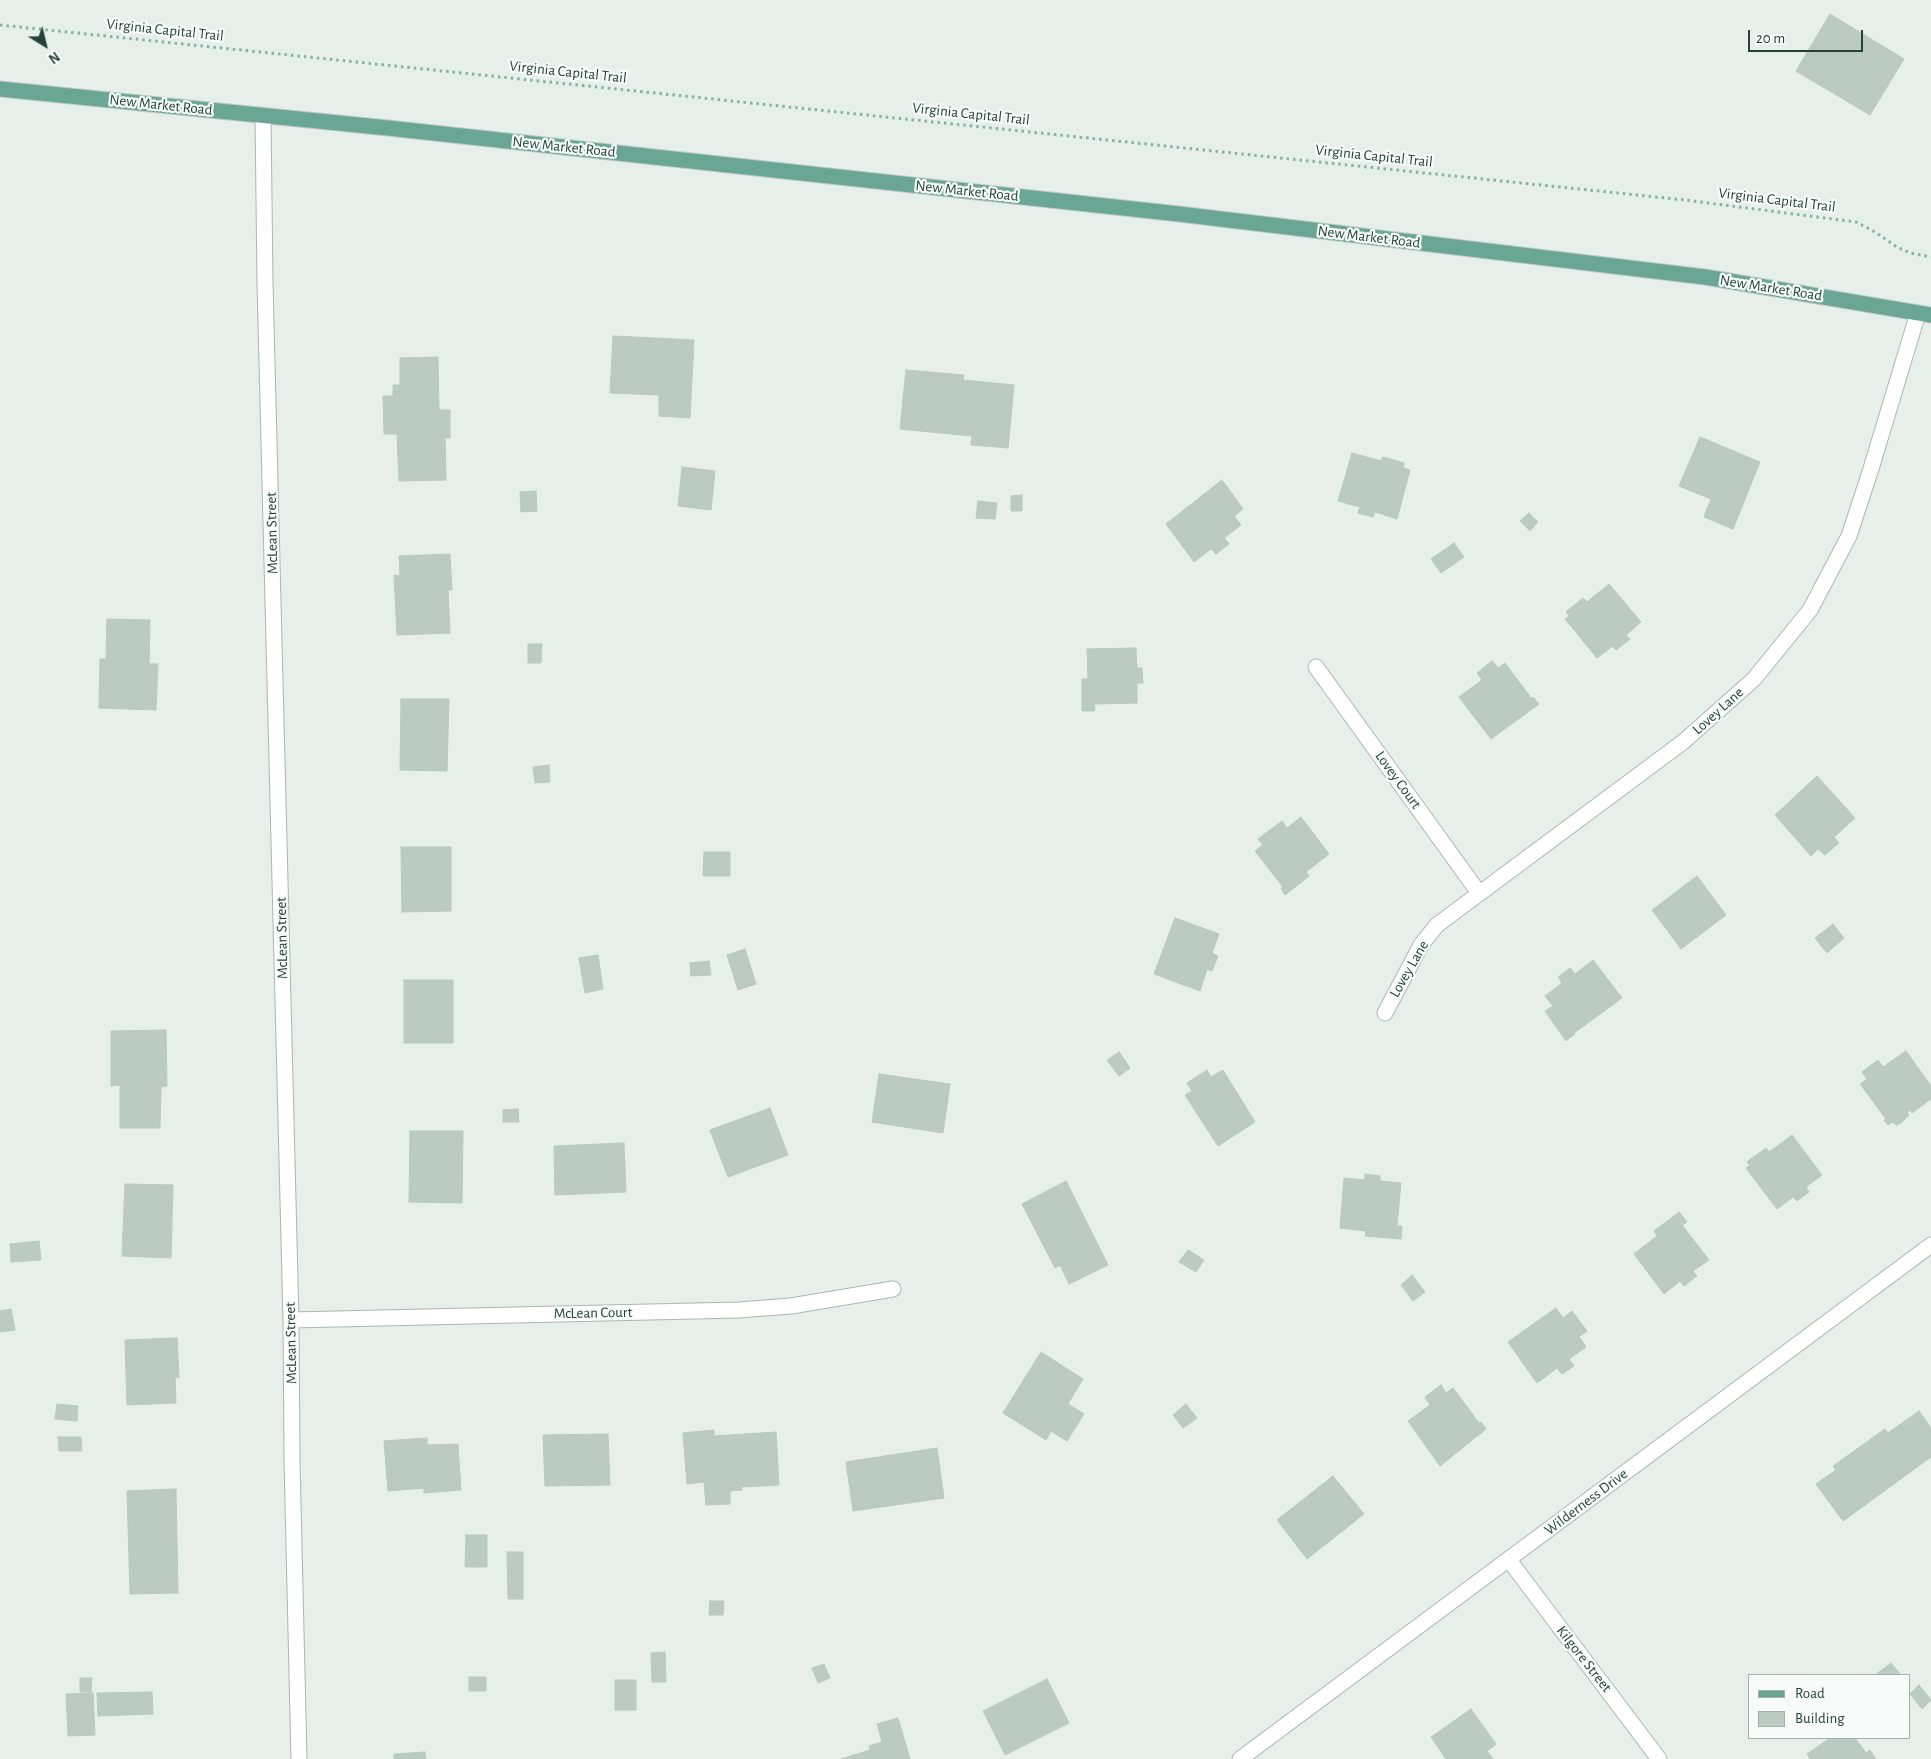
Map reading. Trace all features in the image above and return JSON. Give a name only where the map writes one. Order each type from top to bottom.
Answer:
[{"type":"main road","name":"New Market Road","points":[[0,88],[1189,215],[1705,277],[1925,314]]},
{"type":"street","name":"McLean Street","points":[[263,116],[291,1320],[292,1460],[299,1759]]},
{"type":"street","name":"Lovey Lane","points":[[1385,1013],[1421,944],[1437,925],[1683,742],[1754,679],[1810,610],[1849,536],[1925,314]]},
{"type":"street","name":"Lovey Court","points":[[1316,667],[1479,893]]},
{"type":"street","name":"Wilderness Drive","points":[[1240,1759],[1931,1245]]},
{"type":"street","name":"McLean Court","points":[[291,1320],[738,1310],[791,1306],[893,1289]]},
{"type":"street","name":"Kilgore Street","points":[[1509,1560],[1659,1759]]},
{"type":"path","name":"Virginia Capital Trail","points":[[0,25],[1695,201],[1856,222],[1896,248],[1910,253],[1931,256]]},
{"type":"building","points":[[1830,14],[1904,59],[1870,115],[1796,71]]},
{"type":"building","points":[[613,336],[694,340],[690,418],[659,416],[659,395],[610,393]]},
{"type":"building","points":[[438,357],[439,410],[450,410],[450,438],[445,438],[446,480],[399,481],[397,434],[384,434],[383,396],[393,396],[393,385],[400,385],[400,358]]},
{"type":"building","points":[[906,370],[964,375],[963,380],[1014,385],[1008,448],[971,445],[972,436],[900,429]]},
{"type":"building","points":[[1700,437],[1760,462],[1733,529],[1704,517],[1711,499],[1679,486]]},
{"type":"building","points":[[1352,453],[1381,461],[1383,457],[1404,463],[1403,468],[1410,470],[1397,519],[1375,512],[1373,517],[1358,513],[1360,507],[1338,501]]},
{"type":"building","points":[[682,467],[715,471],[711,510],[678,506]]},
{"type":"building","points":[[1222,480],[1243,509],[1234,516],[1241,525],[1224,538],[1229,544],[1216,554],[1211,549],[1194,562],[1166,524]]},
{"type":"building","points":[[536,491],[537,511],[521,512],[520,492]]},
{"type":"building","points":[[1022,495],[1022,511],[1011,511],[1011,496]]},
{"type":"building","points":[[978,501],[997,503],[995,519],[976,518]]},
{"type":"building","points":[[1529,513],[1538,522],[1530,531],[1520,521]]},
{"type":"building","points":[[1454,543],[1464,557],[1441,573],[1431,559]]},
{"type":"building","points":[[450,554],[452,590],[448,590],[450,633],[397,635],[394,575],[400,576],[399,556]]},
{"type":"building","points":[[1609,584],[1641,622],[1626,635],[1630,639],[1616,650],[1613,646],[1597,658],[1565,619],[1569,616],[1566,612],[1583,598],[1587,602]]},
{"type":"building","points":[[107,619],[150,620],[149,664],[158,664],[156,710],[99,708],[100,659],[106,659]]},
{"type":"building","points":[[528,644],[542,644],[541,663],[528,663]]},
{"type":"building","points":[[1136,648],[1137,668],[1142,668],[1143,683],[1137,683],[1137,703],[1094,704],[1095,711],[1082,711],[1082,679],[1088,679],[1087,649]]},
{"type":"building","points":[[1492,661],[1498,668],[1505,663],[1531,698],[1533,697],[1539,704],[1491,739],[1459,697],[1482,680],[1477,673]]},
{"type":"building","points":[[401,699],[449,699],[447,771],[400,770]]},
{"type":"building","points":[[549,765],[550,782],[535,783],[533,767]]},
{"type":"building","points":[[1817,776],[1855,818],[1834,837],[1839,843],[1825,855],[1818,849],[1811,856],[1775,815]]},
{"type":"building","points":[[1301,817],[1329,854],[1306,872],[1309,876],[1285,895],[1281,888],[1283,887],[1255,851],[1263,845],[1258,839],[1282,821],[1287,828]]},
{"type":"building","points":[[401,847],[451,847],[451,911],[402,912]]},
{"type":"building","points":[[704,852],[730,852],[730,876],[703,876]]},
{"type":"building","points":[[1697,876],[1726,915],[1681,949],[1652,910]]},
{"type":"building","points":[[1175,918],[1219,934],[1212,953],[1218,956],[1212,971],[1207,969],[1200,991],[1154,974]]},
{"type":"building","points":[[1833,924],[1844,938],[1827,953],[1815,938]]},
{"type":"building","points":[[745,949],[756,984],[738,990],[727,955]]},
{"type":"building","points":[[598,955],[603,989],[585,993],[579,958]]},
{"type":"building","points":[[1593,960],[1622,998],[1566,1041],[1545,1011],[1553,1006],[1545,996],[1562,983],[1558,977],[1570,968],[1575,974]]},
{"type":"building","points":[[709,961],[711,975],[691,976],[690,963]]},
{"type":"building","points":[[404,980],[453,980],[453,1043],[404,1043]]},
{"type":"building","points":[[166,1030],[167,1086],[161,1087],[160,1128],[120,1128],[120,1085],[111,1086],[111,1031]]},
{"type":"building","points":[[1906,1051],[1931,1086],[1931,1099],[1912,1113],[1910,1110],[1907,1112],[1909,1115],[1901,1123],[1896,1125],[1893,1122],[1888,1125],[1884,1120],[1886,1119],[1860,1084],[1867,1079],[1862,1072],[1878,1060],[1883,1067]]},
{"type":"building","points":[[1119,1052],[1130,1068],[1119,1076],[1107,1060]]},
{"type":"building","points":[[1207,1070],[1211,1077],[1223,1070],[1255,1122],[1218,1146],[1185,1095],[1192,1091],[1187,1083]]},
{"type":"building","points":[[879,1074],[950,1084],[943,1133],[872,1122]]},
{"type":"building","points":[[770,1108],[788,1155],[728,1177],[710,1130]]},
{"type":"building","points":[[518,1109],[519,1122],[503,1122],[503,1110]]},
{"type":"building","points":[[410,1131],[463,1131],[462,1203],[409,1202]]},
{"type":"building","points":[[1792,1135],[1822,1175],[1806,1187],[1809,1192],[1797,1201],[1793,1197],[1777,1209],[1746,1168],[1750,1165],[1747,1162],[1766,1148],[1769,1152]]},
{"type":"building","points":[[624,1143],[626,1192],[555,1195],[554,1146]]},
{"type":"building","points":[[1365,1174],[1380,1176],[1380,1181],[1401,1183],[1397,1226],[1402,1226],[1401,1239],[1365,1236],[1366,1231],[1340,1228],[1344,1178],[1365,1180]]},
{"type":"building","points":[[1066,1181],[1108,1265],[1069,1284],[1060,1265],[1055,1268],[1022,1204]]},
{"type":"building","points":[[125,1184],[173,1185],[171,1258],[122,1256]]},
{"type":"building","points":[[1679,1212],[1687,1222],[1682,1225],[1709,1260],[1693,1271],[1697,1276],[1684,1286],[1680,1281],[1664,1294],[1634,1254],[1657,1236],[1654,1231]]},
{"type":"building","points":[[39,1241],[41,1260],[11,1262],[10,1244]]},
{"type":"building","points":[[1188,1250],[1204,1260],[1196,1272],[1179,1262]]},
{"type":"building","points":[[1412,1275],[1425,1292],[1413,1301],[1401,1285]]},
{"type":"building","points":[[1556,1308],[1563,1318],[1572,1311],[1587,1331],[1579,1337],[1586,1347],[1569,1359],[1574,1366],[1562,1374],[1557,1368],[1537,1383],[1508,1342]]},
{"type":"building","points":[[11,1309],[15,1330],[0,1332],[0,1311]]},
{"type":"building","points":[[177,1338],[179,1378],[175,1377],[176,1403],[127,1405],[125,1340]]},
{"type":"building","points":[[1041,1352],[1083,1379],[1068,1404],[1084,1414],[1067,1441],[1051,1431],[1046,1440],[1003,1413]]},
{"type":"building","points":[[1441,1385],[1446,1393],[1453,1388],[1479,1423],[1481,1422],[1486,1429],[1440,1466],[1408,1421],[1430,1405],[1425,1397]]},
{"type":"building","points":[[57,1404],[78,1406],[77,1421],[55,1419]]},
{"type":"building","points":[[1186,1404],[1197,1418],[1183,1428],[1173,1415]]},
{"type":"building","points":[[1919,1411],[1931,1428],[1931,1457],[1843,1521],[1816,1484],[1836,1470],[1833,1466],[1885,1429],[1888,1433]]},
{"type":"building","points":[[714,1430],[714,1436],[776,1432],[779,1485],[741,1487],[742,1490],[730,1491],[730,1504],[706,1505],[704,1482],[687,1484],[683,1433]]},
{"type":"building","points":[[608,1434],[610,1485],[545,1486],[543,1435]]},
{"type":"building","points":[[58,1437],[81,1437],[82,1451],[59,1451]]},
{"type":"building","points":[[427,1438],[427,1445],[458,1444],[461,1490],[424,1493],[424,1488],[388,1491],[384,1441]]},
{"type":"building","points":[[937,1448],[944,1498],[853,1511],[846,1462]]},
{"type":"building","points":[[1333,1476],[1364,1514],[1307,1559],[1277,1520]]},
{"type":"building","points":[[176,1489],[178,1593],[130,1594],[127,1491]]},
{"type":"building","points":[[466,1535],[487,1535],[487,1567],[465,1567]]},
{"type":"building","points":[[507,1552],[523,1552],[523,1599],[508,1599]]},
{"type":"building","points":[[710,1601],[724,1601],[723,1615],[709,1615]]},
{"type":"building","points":[[665,1652],[666,1682],[652,1682],[651,1653]]},
{"type":"building","points":[[1891,1663],[1900,1674],[1876,1674]]},
{"type":"building","points":[[824,1664],[830,1678],[818,1683],[812,1668]]},
{"type":"building","points":[[469,1677],[486,1677],[486,1691],[469,1691]]},
{"type":"building","points":[[80,1678],[92,1678],[91,1692],[80,1692]]},
{"type":"building","points":[[1047,1679],[1069,1723],[1005,1755],[983,1711]]},
{"type":"building","points":[[615,1680],[636,1680],[636,1710],[615,1710]]},
{"type":"building","points":[[1919,1685],[1931,1700],[1922,1709],[1911,1693]]},
{"type":"building","points":[[152,1692],[153,1714],[98,1716],[97,1693]]},
{"type":"building","points":[[93,1693],[95,1735],[68,1736],[66,1694]]},
{"type":"building","points":[[1471,1709],[1496,1744],[1487,1751],[1493,1759],[1446,1759],[1431,1737]]},
{"type":"building","points":[[898,1718],[910,1759],[841,1759],[870,1750],[869,1746],[882,1742],[877,1724]]},
{"type":"building","points":[[1829,1739],[1856,1739],[1866,1753],[1870,1750],[1876,1759],[1810,1759],[1807,1754]]},
{"type":"building","points":[[425,1752],[426,1759],[394,1759],[394,1754]]}]
